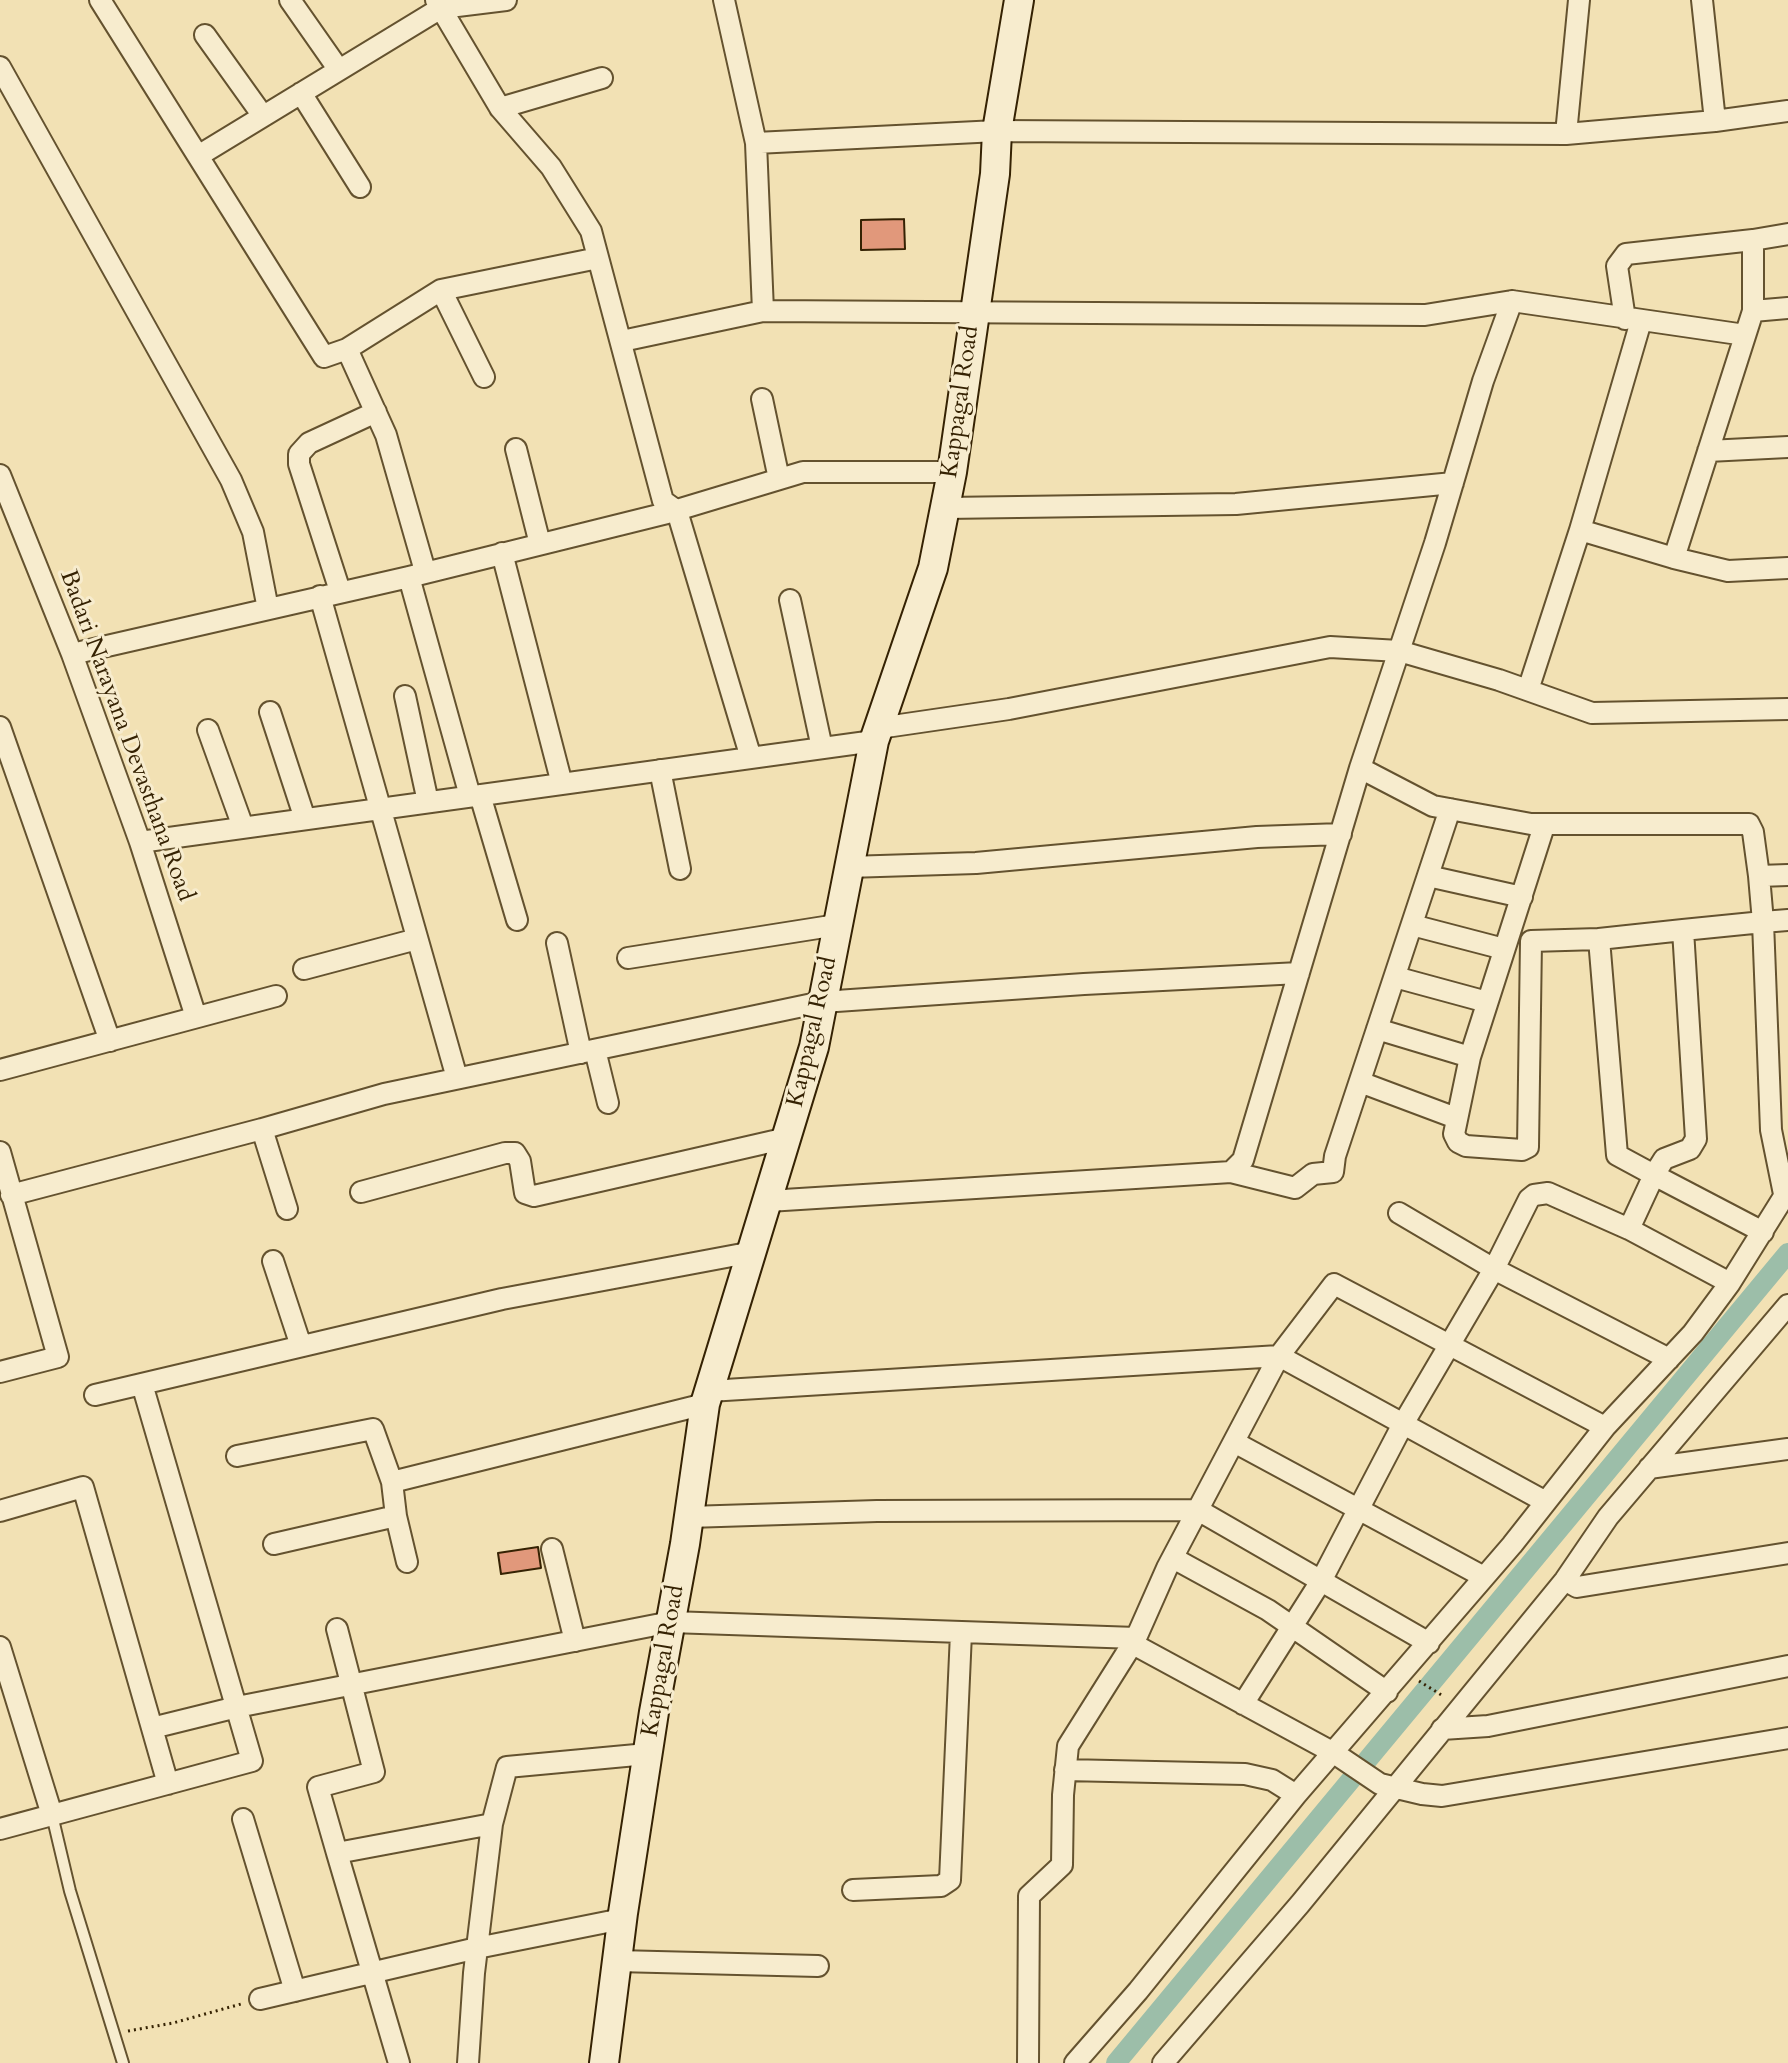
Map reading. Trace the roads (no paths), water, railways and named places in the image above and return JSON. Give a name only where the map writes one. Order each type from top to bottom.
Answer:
[{"type":"main road","name":"Kappagal Road","points":[[604,2063],[647,1754],[707,1398],[814,1047],[876,734],[933,568],[952,472],[995,174],[997,131],[1019,0]]},
{"type":"street","points":[[100,0],[324,357],[347,349],[441,290],[598,258]]},
{"type":"street","points":[[290,0],[339,70]]},
{"type":"street","points":[[198,156],[339,70],[438,4],[506,0]]},
{"type":"street","points":[[724,0],[756,143],[763,311]]},
{"type":"street","points":[[1566,134],[1579,0]]},
{"type":"street","points":[[1702,0],[1715,121]]},
{"type":"street","points":[[438,4],[500,108],[551,167],[591,231],[663,501],[677,511],[751,758]]},
{"type":"street","points":[[205,35],[263,116]]},
{"type":"street","points":[[0,67],[231,480],[253,532],[268,609]]},
{"type":"street","points":[[500,108],[602,78]]},
{"type":"street","points":[[301,93],[360,187]]},
{"type":"street","points":[[756,143],[997,131],[1566,134],[1715,121],[1788,111]]},
{"type":"street","points":[[1528,690],[1580,530],[1633,320],[1617,266],[1626,254],[1788,234]]},
{"type":"street","points":[[1674,558],[1753,311],[1753,240]]},
{"type":"street","points":[[441,290],[484,377]]},
{"type":"street","points":[[622,341],[763,311],[1425,315],[1512,301],[1745,335]]},
{"type":"street","points":[[1231,1172],[1243,1160],[1360,768],[1483,381],[1512,301]]},
{"type":"street","points":[[1753,311],[1788,308]]},
{"type":"street","points":[[347,349],[386,435],[417,574],[475,795],[517,920]]},
{"type":"street","points":[[762,399],[779,479]]},
{"type":"street","points":[[376,412],[309,443],[299,454],[299,464],[379,808],[457,1078]]},
{"type":"street","points":[[1708,451],[1788,447]]},
{"type":"street","points":[[516,449],[540,544]]},
{"type":"street","points":[[72,654],[677,511],[803,472],[952,472]]},
{"type":"street","name":"Badari Narayana Devasthana Road","points":[[0,475],[72,654],[140,842],[196,1017]]},
{"type":"street","points":[[945,508],[1236,504],[1453,483]]},
{"type":"street","points":[[1580,530],[1728,571],[1788,568]]},
{"type":"street","points":[[502,553],[562,784]]},
{"type":"street","points":[[790,600],[822,748]]},
{"type":"street","points":[[140,842],[822,748],[876,734],[1330,647],[1399,651],[1592,713],[1788,709]]},
{"type":"street","points":[[405,696],[428,802]]},
{"type":"street","points":[[270,712],[305,819]]},
{"type":"street","points":[[0,727],[110,1041]]},
{"type":"street","points":[[208,730],[243,827]]},
{"type":"street","points":[[1075,2063],[1138,1991],[1296,1795],[1338,1756],[1605,1427],[1693,1333],[1730,1283],[1786,1192],[1771,1130],[1763,922],[1753,832],[1749,824],[1544,826],[1433,806],[1360,768]]},
{"type":"street","points":[[660,770],[680,869]]},
{"type":"street","points":[[768,1201],[1231,1172],[1295,1188],[1313,1174],[1333,1172],[1335,1156],[1450,809]]},
{"type":"street","points":[[1531,941],[1528,1147],[1522,1150],[1466,1146],[1458,1142],[1454,1134],[1470,1057],[1544,826]]},
{"type":"street","points":[[848,867],[976,863],[1257,837],[1341,834]]},
{"type":"street","points":[[1759,876],[1788,875]]},
{"type":"street","points":[[1428,876],[1522,897]]},
{"type":"street","points":[[1412,925],[1506,944],[1599,939],[1788,920]]},
{"type":"street","points":[[628,958],[837,925]]},
{"type":"street","points":[[1629,1229],[1664,1159],[1690,1149],[1696,1139],[1683,930]]},
{"type":"street","points":[[304,969],[417,939]]},
{"type":"street","points":[[1599,939],[1617,1155],[1763,1232]]},
{"type":"street","points":[[557,943],[588,1051],[608,1103]]},
{"type":"street","points":[[11,1195],[384,1094],[822,1002],[1299,973]]},
{"type":"street","points":[[1395,977],[1487,1002]]},
{"type":"street","points":[[0,1070],[276,996]]},
{"type":"street","points":[[1377,1029],[1470,1057]]},
{"type":"street","points":[[1360,1082],[1456,1118]]},
{"type":"street","points":[[262,1129],[287,1209]]},
{"type":"street","points":[[361,1192],[505,1153],[515,1153],[520,1161],[525,1193],[534,1196],[787,1138]]},
{"type":"street","points":[[0,1152],[58,1357],[0,1372]]},
{"type":"street","points":[[1243,1704],[1321,1581],[1403,1424],[1494,1269],[1529,1199],[1541,1192],[1548,1193],[1629,1229],[1730,1283]]},
{"type":"street","points":[[1399,1213],[1494,1269],[1669,1359]]},
{"type":"street","points":[[95,1395],[502,1299],[753,1252]]},
{"type":"street","points":[[273,1261],[301,1346]]},
{"type":"street","points":[[1028,2063],[1029,1896],[1062,1865],[1068,1746],[1135,1641],[1173,1558],[1279,1356],[1334,1284],[1605,1427]]},
{"type":"street","points":[[1163,2063],[1300,1904],[1387,1786],[1442,1729],[1565,1580],[1608,1517],[1788,1305]]},
{"type":"street","points":[[392,1482],[707,1398],[1279,1356],[1546,1502]]},
{"type":"street","points":[[0,1829],[252,1761],[142,1384]]},
{"type":"street","points":[[237,1456],[373,1429],[392,1482],[407,1562]]},
{"type":"street","points":[[1234,1442],[1484,1577]]},
{"type":"street","points":[[1649,1468],[1788,1449]]},
{"type":"street","points":[[0,1511],[83,1487],[168,1784]]},
{"type":"street","points":[[689,1517],[877,1511],[1198,1510],[1429,1643]]},
{"type":"street","points":[[274,1544],[396,1516]]},
{"type":"street","points":[[552,1549],[575,1641]]},
{"type":"street","points":[[1565,1580],[1577,1587],[1788,1553]]},
{"type":"street","points":[[1173,1558],[1293,1626],[1387,1692]]},
{"type":"street","points":[[152,1728],[237,1707],[671,1622],[1135,1641],[1387,1786],[1442,1796],[1788,1738]]},
{"type":"street","points":[[337,1629],[374,1772],[318,1787],[399,2063]]},
{"type":"street","points":[[853,1890],[941,1886],[950,1880],[961,1633]]},
{"type":"street","points":[[0,1647],[7,1694],[52,1815]]},
{"type":"street","points":[[1442,1729],[1488,1726],[1788,1666]]},
{"type":"street","points":[[468,2063],[477,1948],[492,1824],[507,1767],[647,1754]]},
{"type":"street","points":[[1065,1770],[1245,1774],[1272,1780],[1296,1795]]},
{"type":"street","points":[[243,1819],[295,1991]]},
{"type":"street","points":[[337,1853],[492,1824]]},
{"type":"street","points":[[260,1999],[477,1948],[622,1919]]},
{"type":"street","points":[[617,1961],[818,1966]]},
{"type":"lane","points":[[52,1815],[70,1891],[123,2063]]},
{"type":"waterway","points":[[1116,2063],[1788,1253]]}]
